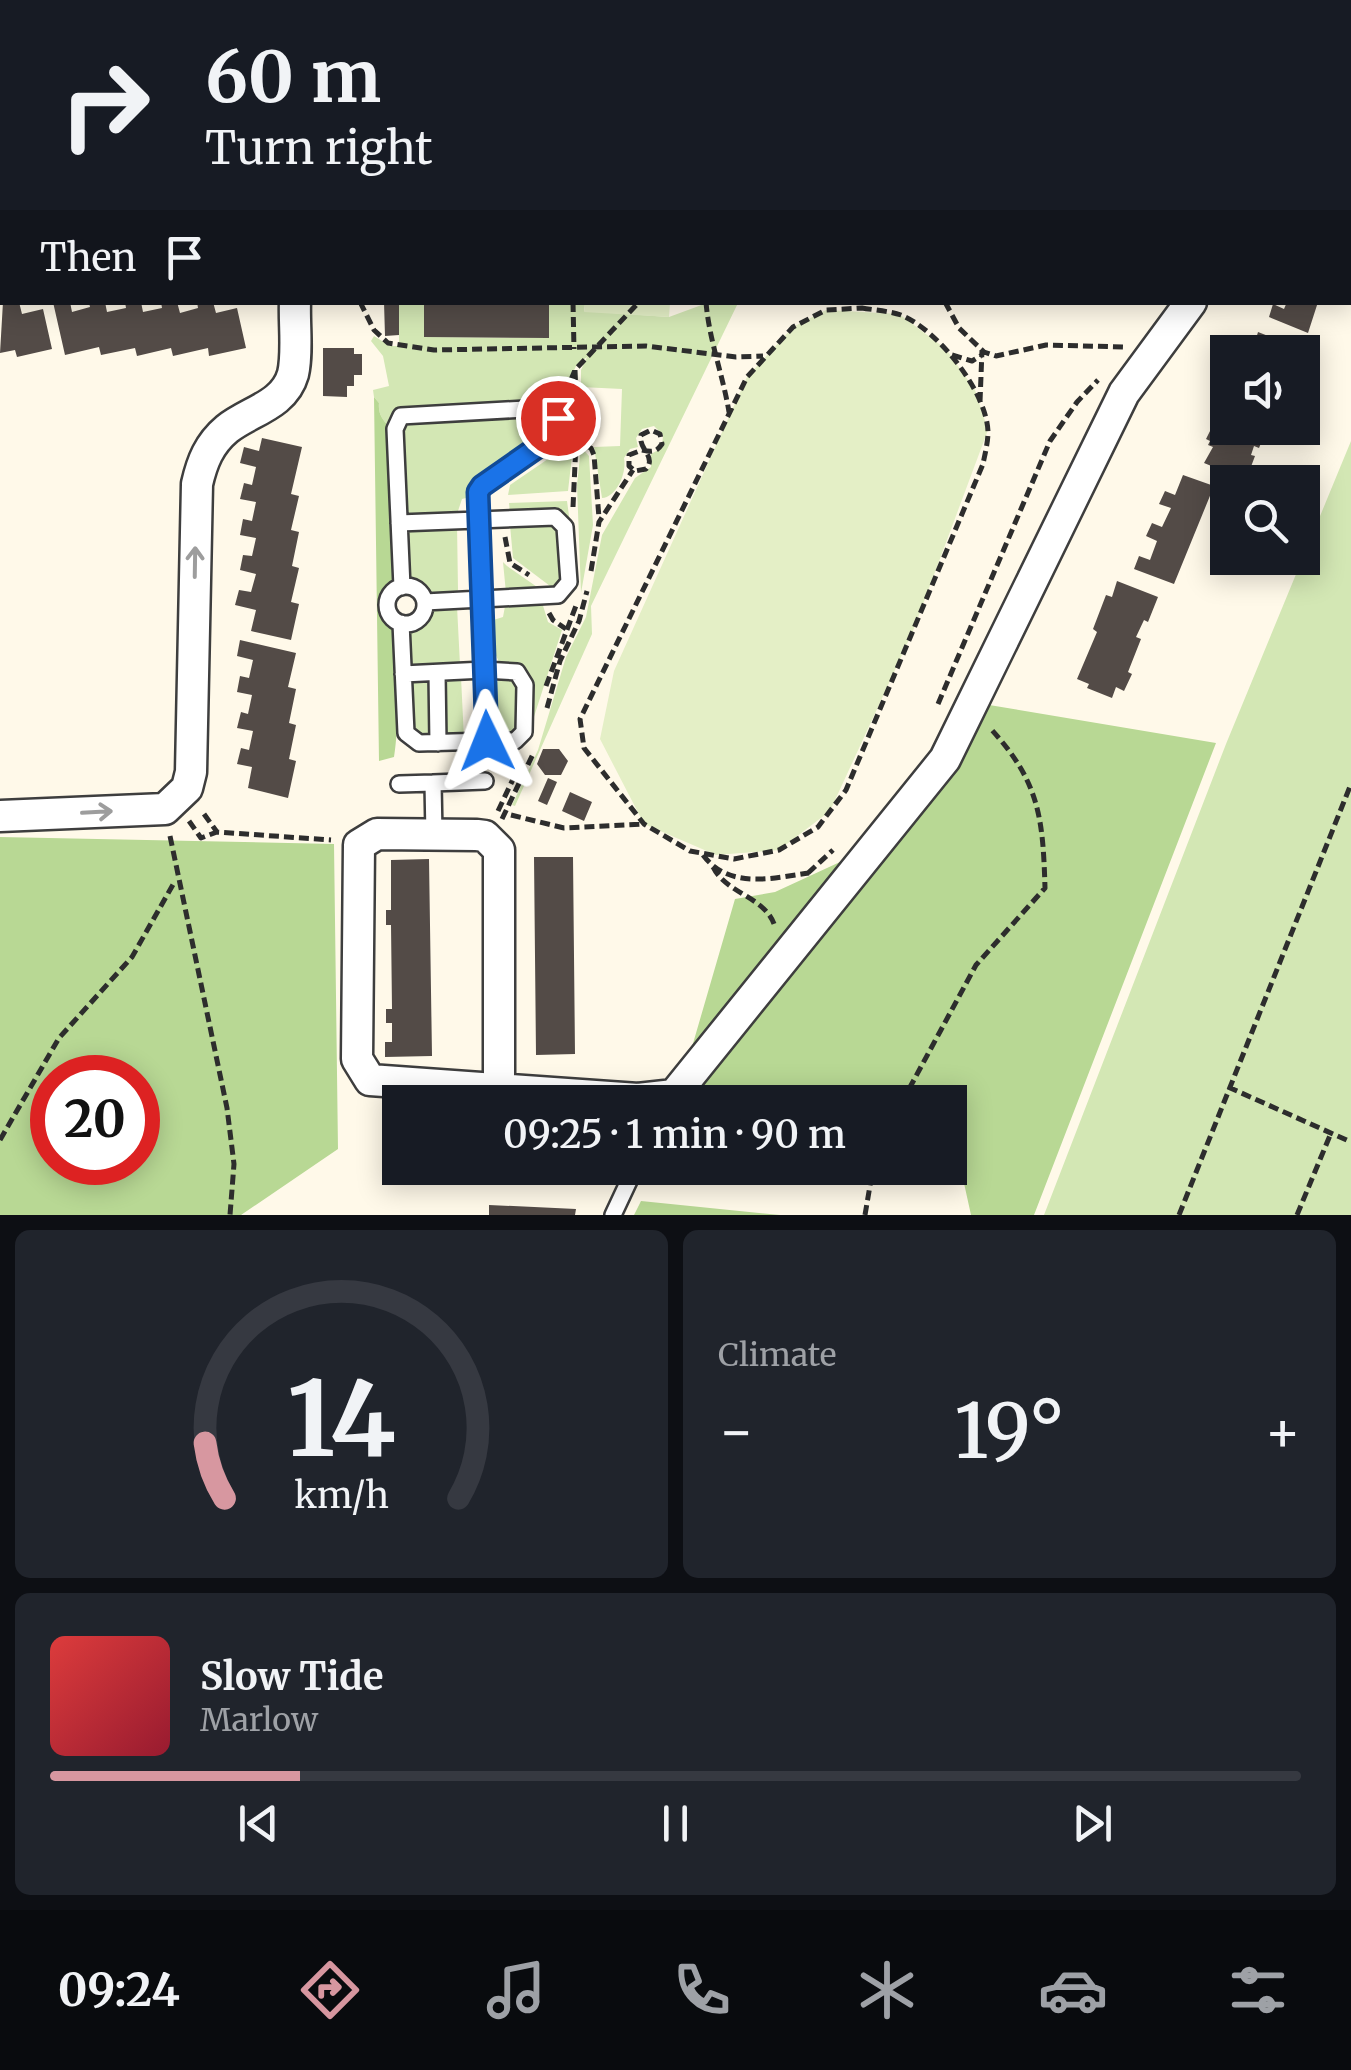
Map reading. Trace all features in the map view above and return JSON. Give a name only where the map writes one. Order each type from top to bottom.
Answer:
[{"type":"street","points":[[0,816],[170,805],[187,788],[191,772],[197,484],[202,462],[212,444],[229,428],[274,401],[288,384],[293,374],[295,305]]},
{"type":"street","points":[[682,1085],[945,759],[1124,393],[1190,305]]},
{"type":"street","points":[[442,1085],[370,1080],[357,1058],[359,845],[377,834],[486,836],[498,850],[499,1085]]},
{"type":"lane","points":[[402,587],[395,429],[401,416],[543,408],[552,411],[560,428],[555,435],[478,492],[487,741]]},
{"type":"lane","points":[[399,523],[555,517],[565,527],[569,582],[558,595],[424,602]]},
{"type":"lane","points":[[402,587],[419,592],[424,602],[418,619],[401,623],[391,616],[388,605],[392,593],[402,587]]},
{"type":"lane","points":[[401,623],[403,674],[406,733],[419,743],[520,738],[526,724],[525,685],[516,672],[403,674]]},
{"type":"lane","points":[[437,672],[438,742]]},
{"type":"lane","points":[[400,784],[486,781]]},
{"type":"lane","points":[[432,783],[434,835]]},
{"type":"lane","points":[[613,1215],[627,1185]]},
{"type":"path","points":[[362,305],[374,330],[388,342],[434,350],[646,346],[736,357],[764,356]]},
{"type":"path","points":[[574,305],[574,348]]},
{"type":"path","points":[[577,384],[574,370],[636,305]]},
{"type":"path","points":[[706,305],[729,415]]},
{"type":"path","points":[[946,305],[959,328],[982,352],[996,356],[1046,345],[1134,348],[1123,357]]},
{"type":"path","points":[[862,308],[899,314],[930,331],[950,354],[974,390],[988,430],[983,464],[846,790],[818,827],[779,850],[734,858],[690,851],[644,824],[584,748],[580,720],[747,377],[793,327],[826,310],[862,308]]},
{"type":"path","points":[[950,354],[972,361],[982,352]]},
{"type":"path","points":[[980,405],[982,352]]},
{"type":"path","points":[[931,720],[1050,441],[1077,402],[1100,378]]},
{"type":"path","points":[[645,450],[629,455],[629,466],[634,470],[639,472],[648,467],[650,460],[645,450],[640,443],[642,435],[651,430],[658,432],[662,437],[660,447],[654,452],[645,450]]},
{"type":"path","points":[[590,574],[599,522],[634,470]]},
{"type":"path","points":[[544,720],[560,661],[580,621],[588,590]]},
{"type":"path","points":[[911,1085],[976,965],[1044,888],[1044,831],[1030,780],[994,732],[970,708]]},
{"type":"path","points":[[491,842],[538,736]]},
{"type":"path","points":[[1180,1215],[1351,784]]},
{"type":"path","points":[[170,805],[201,838],[217,832],[324,838],[359,845]]},
{"type":"path","points":[[170,805],[177,878],[227,1108],[234,1164],[230,1215]]},
{"type":"path","points":[[204,814],[217,832]]},
{"type":"path","points":[[510,814],[564,828],[644,824]]},
{"type":"path","points":[[808,873],[842,842]]},
{"type":"path","points":[[701,853],[712,864],[741,879],[758,881],[833,865],[859,868]]},
{"type":"path","points":[[712,864],[716,874],[772,918],[782,959]]},
{"type":"path","points":[[0,1140],[60,1038],[132,957],[177,878]]},
{"type":"path","points":[[1228,1087],[1351,1142]]},
{"type":"path","points":[[1297,1215],[1330,1133]]},
{"type":"path","points":[[867,1215],[870,1185]]},
{"type":"green space","points":[[399,305],[424,305],[424,337],[549,338],[549,305],[585,305],[584,311],[669,317],[702,305],[737,305],[591,606],[592,634],[515,806],[512,805],[538,750],[566,657],[586,617],[602,535],[635,478],[651,467],[651,454],[662,448],[663,435],[654,426],[642,429],[636,438],[638,447],[630,449],[624,458],[620,483],[602,498],[594,447],[620,446],[622,389],[581,387],[581,370],[587,357],[576,366],[557,408],[542,402],[407,407],[399,411],[390,427],[374,397],[373,390],[389,386],[383,356],[371,341],[374,336],[390,346],[399,346]]},
{"type":"green space","points":[[585,305],[670,305],[669,317],[584,312]]},
{"type":"green space","points":[[826,310],[899,314],[946,349],[975,390],[988,430],[913,631],[830,811],[779,850],[716,855],[644,824],[600,739],[614,671],[747,377],[793,327]]},
{"type":"green space","points":[[573,379],[573,438],[559,439],[564,422],[561,411]]},
{"type":"green space","points":[[374,397],[390,427],[394,570],[380,602],[395,630],[399,673],[394,757],[379,761]]},
{"type":"green space","points":[[545,414],[554,426],[474,496],[462,499],[457,514],[410,516],[406,512],[402,428],[405,422]]},
{"type":"green space","points":[[1351,441],[1351,1215],[1044,1215],[1226,744],[1296,575],[1320,575],[1320,516]]},
{"type":"green space","points":[[573,447],[568,491],[508,495],[510,485],[564,448]]},
{"type":"green space","points":[[581,447],[589,456],[593,525],[581,593],[577,485]]},
{"type":"green space","points":[[567,501],[570,523],[510,513],[509,503]]},
{"type":"green space","points":[[457,524],[458,590],[454,594],[430,593],[407,576],[408,531],[413,527]]},
{"type":"green space","points":[[553,524],[558,530],[562,583],[550,591],[550,586],[513,558],[510,525]]},
{"type":"green space","points":[[503,562],[507,566],[540,589],[506,593]]},
{"type":"green space","points":[[541,599],[548,622],[562,630],[531,726],[518,665],[499,662],[489,640],[487,622],[503,617],[506,601]]},
{"type":"green space","points":[[436,606],[457,606],[460,665],[414,667],[409,659],[408,636]]},
{"type":"green space","points":[[502,676],[512,677],[519,686],[520,728],[516,734],[497,735],[492,721],[491,696]]},
{"type":"green space","points":[[461,677],[464,739],[447,737],[443,731],[442,684],[447,678]]},
{"type":"green space","points":[[426,678],[432,685],[434,734],[428,738],[413,734],[410,687],[418,679]]},
{"type":"green space","points":[[965,701],[1216,743],[1034,1215],[971,1215],[964,1185],[967,1085],[681,1085],[735,899],[775,892],[853,856],[935,757]]},
{"type":"green space","points":[[0,837],[334,844],[338,1149],[241,1215],[0,1215]]},
{"type":"green space","points":[[641,1201],[780,1215],[634,1215]]},
{"type":"building","points":[[3,305],[20,305],[22,314],[43,309],[52,349],[17,357],[15,350],[0,353]]},
{"type":"building","points":[[54,305],[71,305],[72,312],[90,305],[106,305],[107,312],[126,305],[142,305],[143,312],[162,305],[178,305],[180,313],[198,305],[214,305],[216,313],[237,308],[246,348],[209,356],[208,348],[173,356],[171,348],[137,356],[135,348],[101,355],[99,347],[65,355]]},
{"type":"building","points":[[384,305],[399,305],[399,335],[385,336]]},
{"type":"building","points":[[424,305],[549,305],[549,338],[424,337]]},
{"type":"building","points":[[1273,305],[1284,309],[1286,305],[1317,305],[1308,333],[1269,317]]},
{"type":"building","points":[[323,348],[354,348],[354,354],[362,354],[362,375],[354,375],[354,386],[347,386],[347,397],[323,396]]},
{"type":"building","points":[[262,438],[302,447],[291,494],[299,496],[291,530],[299,532],[292,566],[299,568],[291,602],[299,604],[291,640],[251,631],[256,610],[235,605],[239,590],[251,592],[256,574],[240,570],[243,555],[252,556],[256,538],[240,535],[243,519],[252,521],[256,502],[240,499],[244,483],[252,485],[256,467],[240,463],[244,447],[259,451]]},
{"type":"building","points":[[1210,441],[1210,445],[1260,445],[1254,446],[1252,465],[1210,465],[1204,463],[1213,447],[1208,445]]},
{"type":"building","points":[[1183,475],[1210,485],[1210,496],[1174,584],[1134,569],[1139,556],[1150,560],[1157,541],[1146,536],[1152,523],[1162,527],[1171,508],[1159,504],[1165,491],[1175,495]]},
{"type":"building","points":[[1117,581],[1158,597],[1148,622],[1144,620],[1136,637],[1141,639],[1128,672],[1132,674],[1124,691],[1116,687],[1112,698],[1087,688],[1089,684],[1077,679],[1097,632],[1093,629],[1106,595],[1112,597]]},
{"type":"building","points":[[240,640],[296,653],[288,687],[296,689],[289,723],[296,725],[289,759],[296,761],[288,798],[248,788],[252,767],[237,764],[241,748],[249,750],[253,731],[237,728],[241,712],[248,714],[252,695],[237,692],[240,676],[249,678],[253,660],[237,656]]},
{"type":"building","points":[[543,749],[559,749],[568,761],[561,775],[545,775],[537,764]]},
{"type":"building","points":[[548,778],[557,782],[547,805],[538,801]]},
{"type":"building","points":[[570,792],[592,802],[584,821],[562,811]]},
{"type":"building","points":[[534,857],[573,857],[575,1054],[536,1055]]},
{"type":"building","points":[[429,859],[432,1056],[385,1057],[385,1042],[392,1042],[392,1023],[386,1023],[386,1009],[392,1009],[391,925],[386,925],[386,910],[391,910],[391,860]]},
{"type":"building","points":[[489,1205],[576,1209],[575,1215],[489,1215]]},
{"type":"route","points":[[487,741],[478,492],[555,435],[560,428],[558,418]]}]
